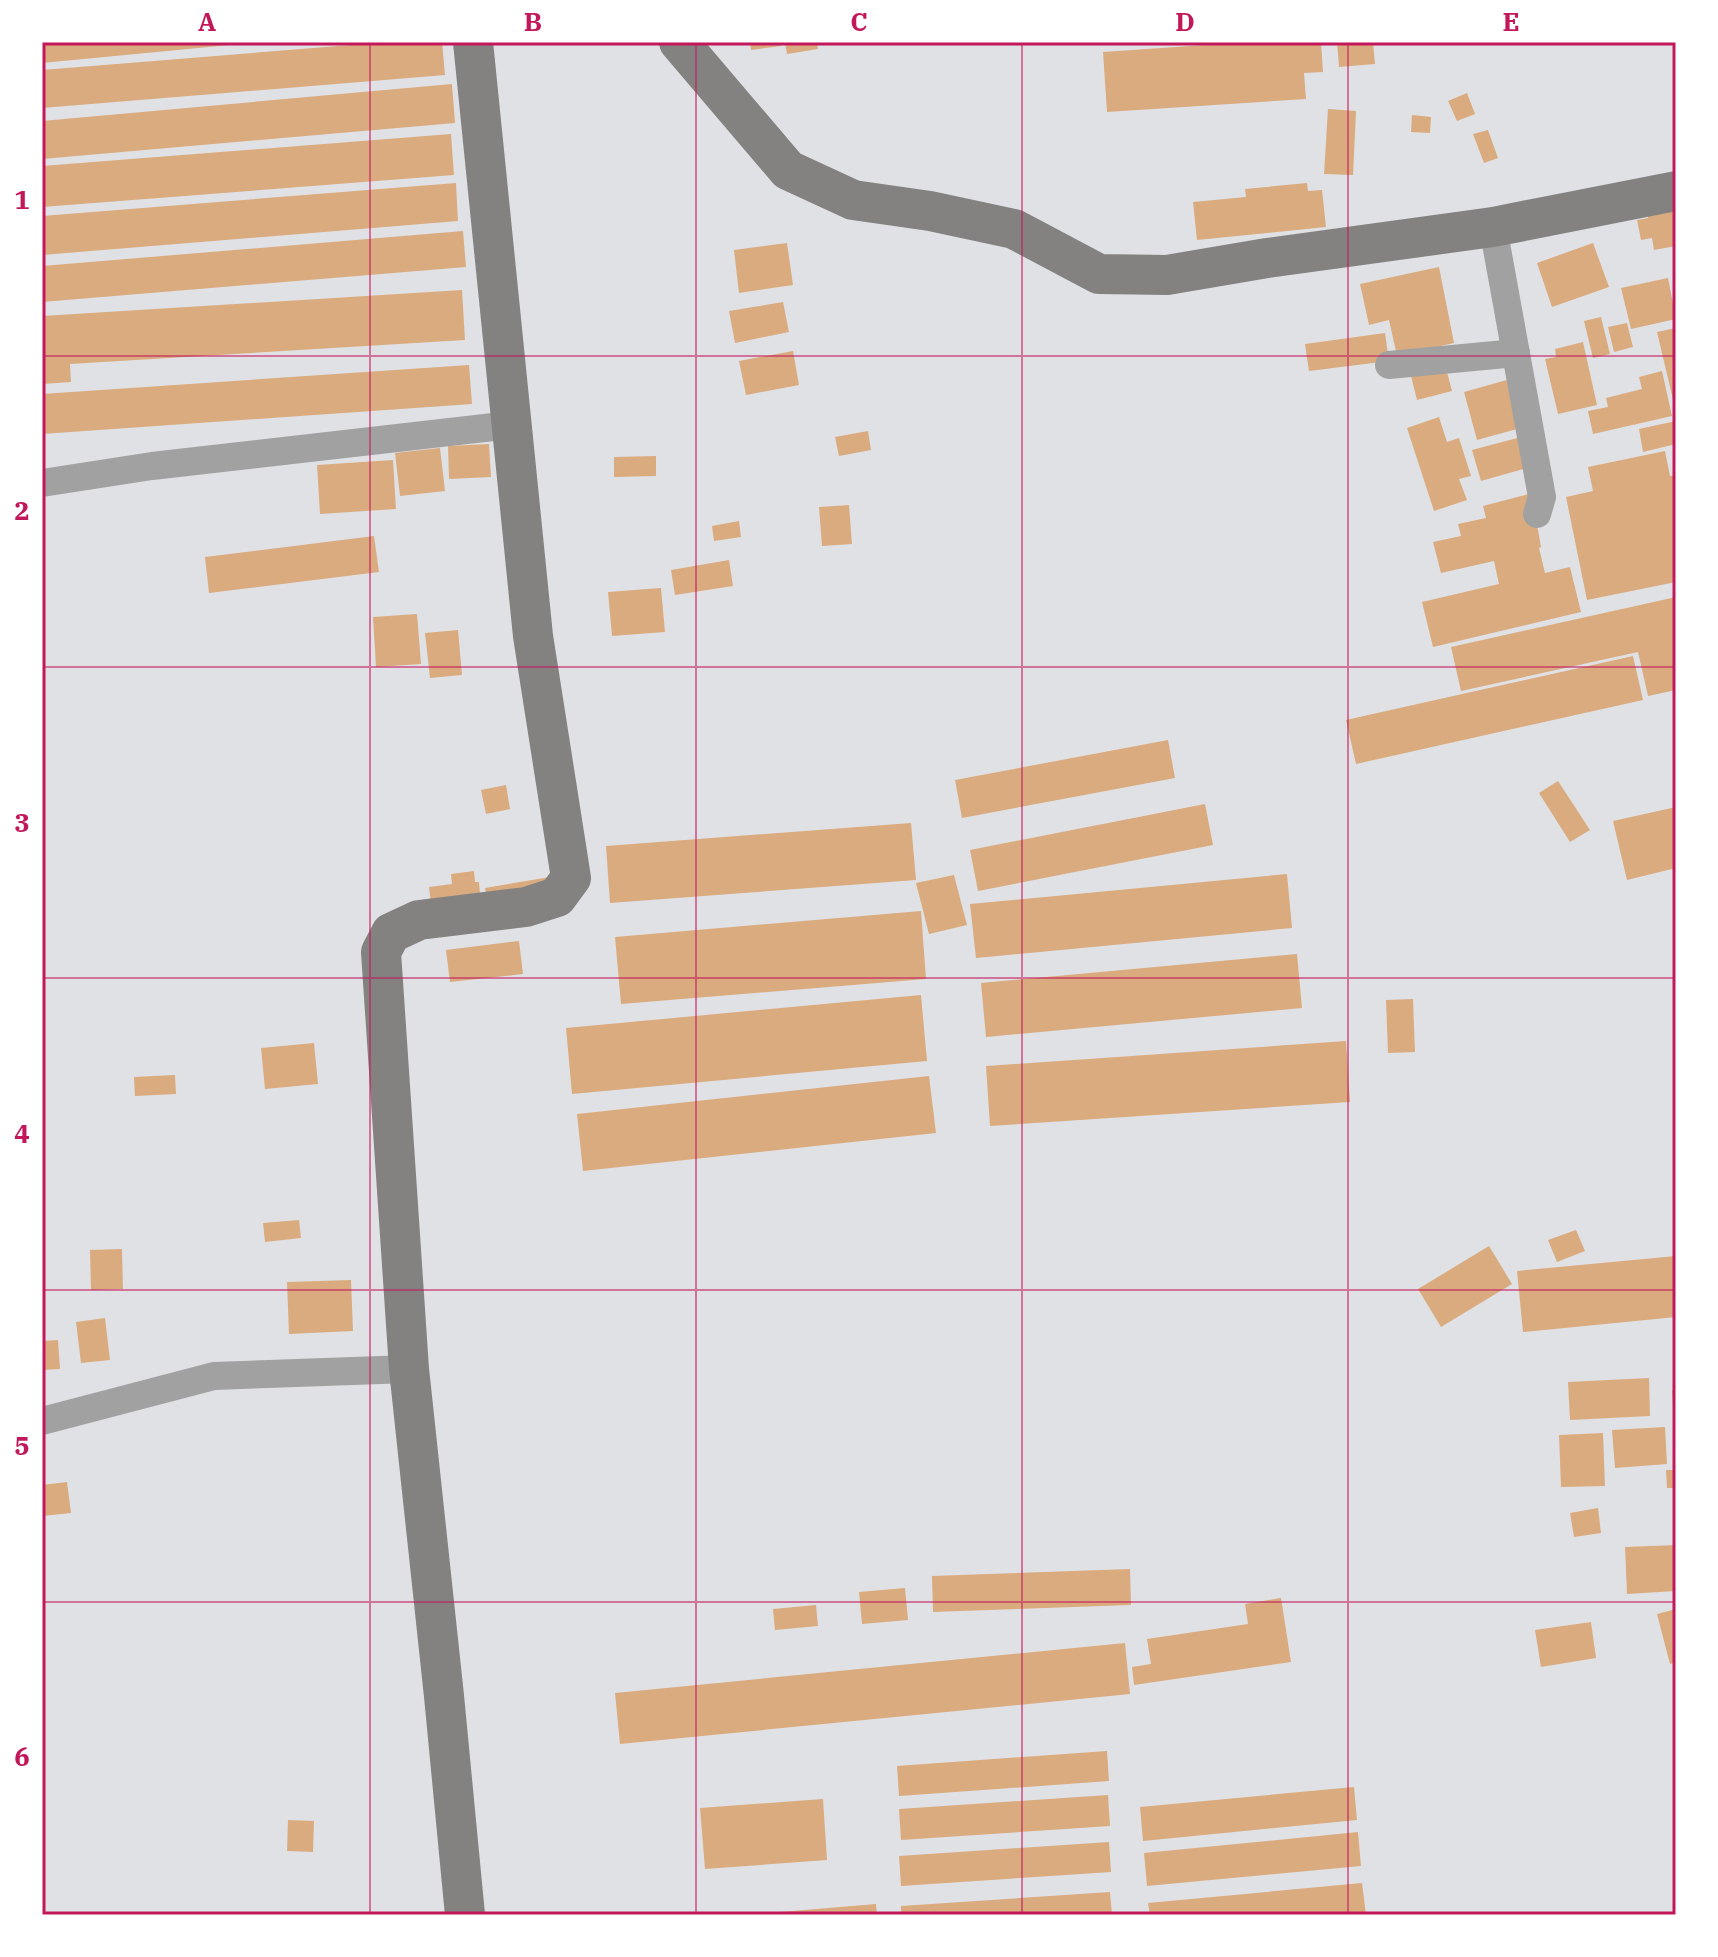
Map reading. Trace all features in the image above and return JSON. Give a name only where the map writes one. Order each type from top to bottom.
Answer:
[{"type":"street","points":[[465,1915],[409,1369],[381,952],[391,933],[419,920],[526,907],[557,897],[571,878],[533,636],[473,42]]},
{"type":"street","points":[[679,42],[788,170],[853,200],[930,211],[1014,229],[1099,274],[1167,275],[1493,227],[1676,191]]},
{"type":"street","points":[[1493,227],[1542,497],[1537,514]]},
{"type":"street","points":[[1389,365],[1516,353]]},
{"type":"street","points":[[42,483],[152,466],[511,425]]},
{"type":"street","points":[[42,1421],[214,1376],[409,1369]]},
{"type":"building","points":[[42,42],[240,42],[240,44],[42,63]]},
{"type":"building","points":[[388,42],[442,42],[445,75],[42,108],[42,70]]},
{"type":"building","points":[[750,42],[780,42],[781,46],[751,50]]},
{"type":"building","points":[[785,42],[817,42],[818,49],[787,54]]},
{"type":"building","points":[[1249,42],[1321,42],[1323,72],[1304,73],[1306,99],[1107,112],[1103,52]]},
{"type":"building","points":[[1337,42],[1373,42],[1375,64],[1339,67]]},
{"type":"building","points":[[452,84],[455,123],[42,159],[42,121]]},
{"type":"building","points":[[1467,93],[1475,114],[1457,121],[1448,101]]},
{"type":"building","points":[[1328,109],[1356,111],[1353,175],[1324,174]]},
{"type":"building","points":[[1412,115],[1431,117],[1430,133],[1411,132]]},
{"type":"building","points":[[1488,130],[1498,158],[1484,163],[1473,134]]},
{"type":"building","points":[[451,134],[454,175],[42,207],[42,166]]},
{"type":"building","points":[[456,183],[458,221],[42,255],[42,216]]},
{"type":"building","points":[[1307,183],[1308,191],[1322,190],[1326,227],[1197,240],[1193,202],[1246,197],[1245,189]]},
{"type":"building","points":[[1676,204],[1676,246],[1654,250],[1652,238],[1641,240],[1637,220],[1648,218],[1647,209]]},
{"type":"building","points":[[463,231],[466,267],[42,302],[42,266]]},
{"type":"building","points":[[787,243],[793,285],[739,293],[734,250]]},
{"type":"building","points":[[1593,243],[1609,287],[1552,307],[1537,263]]},
{"type":"building","points":[[1439,267],[1454,343],[1397,356],[1389,320],[1369,325],[1360,284]]},
{"type":"building","points":[[1668,278],[1676,319],[1631,329],[1621,288]]},
{"type":"building","points":[[462,290],[465,340],[70,364],[71,382],[42,384],[42,316]]},
{"type":"building","points":[[783,302],[789,332],[735,343],[729,311]]},
{"type":"building","points":[[1601,317],[1610,354],[1593,358],[1584,321]]},
{"type":"building","points":[[1627,323],[1633,347],[1614,352],[1608,327]]},
{"type":"building","points":[[1676,328],[1676,408],[1675,408],[1657,332]]},
{"type":"building","points":[[1385,333],[1389,361],[1309,371],[1305,344]]},
{"type":"building","points":[[1583,342],[1597,405],[1558,414],[1545,359],[1556,357],[1555,349]]},
{"type":"building","points":[[793,351],[799,385],[746,395],[739,361]]},
{"type":"building","points":[[469,365],[472,404],[42,434],[42,394]]},
{"type":"building","points":[[1446,368],[1452,391],[1417,400],[1411,376]]},
{"type":"building","points":[[1662,371],[1672,416],[1593,434],[1588,411],[1608,407],[1606,398],[1642,389],[1639,377]]},
{"type":"building","points":[[1514,378],[1528,426],[1477,440],[1464,392]]},
{"type":"building","points":[[1439,417],[1447,442],[1459,438],[1471,476],[1459,479],[1467,500],[1434,511],[1407,428]]},
{"type":"building","points":[[1676,421],[1676,444],[1643,452],[1639,429]]},
{"type":"building","points":[[868,431],[871,450],[839,456],[835,437]]},
{"type":"building","points":[[1521,437],[1530,467],[1481,481],[1472,450]]},
{"type":"building","points":[[489,444],[491,477],[449,479],[448,446]]},
{"type":"building","points":[[440,448],[445,491],[400,496],[395,453]]},
{"type":"building","points":[[1665,451],[1670,476],[1676,475],[1676,582],[1587,600],[1566,497],[1593,491],[1588,467]]},
{"type":"building","points":[[656,456],[656,476],[614,477],[614,457]]},
{"type":"building","points":[[393,460],[396,509],[320,514],[317,465]]},
{"type":"building","points":[[1529,494],[1545,573],[1570,567],[1581,612],[1433,647],[1422,602],[1499,584],[1494,561],[1441,573],[1433,542],[1461,536],[1458,524],[1486,518],[1483,506]]},
{"type":"building","points":[[849,505],[852,544],[822,546],[819,507]]},
{"type":"building","points":[[739,521],[741,537],[714,541],[712,526]]},
{"type":"building","points":[[374,536],[379,572],[209,593],[205,557]]},
{"type":"building","points":[[729,560],[733,586],[675,595],[671,570]]},
{"type":"building","points":[[661,588],[665,632],[612,636],[608,592]]},
{"type":"building","points":[[1676,597],[1676,690],[1648,696],[1638,652],[1461,691],[1451,647]]},
{"type":"building","points":[[417,614],[421,664],[376,667],[373,617]]},
{"type":"building","points":[[458,630],[462,675],[430,678],[425,633]]},
{"type":"building","points":[[1633,656],[1643,700],[1356,764],[1346,720]]},
{"type":"building","points":[[1168,740],[1175,778],[962,818],[955,780]]},
{"type":"building","points":[[1558,781],[1590,830],[1570,842],[1539,793]]},
{"type":"building","points":[[506,785],[510,809],[486,814],[481,790]]},
{"type":"building","points":[[1205,804],[1213,845],[978,891],[970,850]]},
{"type":"building","points":[[1676,807],[1676,868],[1627,880],[1613,821]]},
{"type":"building","points":[[911,823],[916,880],[610,903],[606,846]]},
{"type":"building","points":[[474,871],[475,882],[479,882],[481,906],[432,911],[429,887],[452,884],[451,874]]},
{"type":"building","points":[[1287,874],[1292,928],[976,958],[970,904]]},
{"type":"building","points":[[954,875],[967,925],[929,934],[916,883]]},
{"type":"building","points":[[550,877],[553,895],[489,907],[485,888]]},
{"type":"building","points":[[921,911],[926,979],[621,1004],[615,937]]},
{"type":"building","points":[[519,941],[523,974],[450,982],[446,950]]},
{"type":"building","points":[[1297,954],[1302,1008],[986,1037],[981,983]]},
{"type":"building","points":[[921,995],[927,1061],[572,1094],[566,1028]]},
{"type":"building","points":[[1413,999],[1415,1052],[1388,1053],[1386,1000]]},
{"type":"building","points":[[1346,1041],[1350,1102],[990,1126],[986,1066]]},
{"type":"building","points":[[314,1043],[318,1084],[265,1089],[261,1048]]},
{"type":"building","points":[[175,1075],[176,1094],[135,1096],[134,1077]]},
{"type":"building","points":[[929,1076],[936,1133],[583,1171],[577,1114]]},
{"type":"building","points":[[299,1220],[301,1238],[265,1242],[263,1223]]},
{"type":"building","points":[[1576,1230],[1585,1251],[1557,1262],[1548,1240]]},
{"type":"building","points":[[1489,1246],[1512,1284],[1441,1327],[1418,1289]]},
{"type":"building","points":[[122,1249],[123,1289],[91,1290],[90,1250]]},
{"type":"building","points":[[1676,1256],[1676,1317],[1523,1332],[1517,1271]]},
{"type":"building","points":[[351,1280],[353,1331],[289,1334],[287,1282]]},
{"type":"building","points":[[105,1318],[110,1360],[81,1363],[76,1322]]},
{"type":"building","points":[[58,1340],[60,1369],[42,1370],[42,1341]]},
{"type":"building","points":[[1649,1378],[1650,1416],[1570,1420],[1568,1382]]},
{"type":"building","points":[[1672,1390],[1676,1390],[1676,1418],[1674,1418]]},
{"type":"building","points":[[1665,1427],[1667,1464],[1615,1468],[1612,1430]]},
{"type":"building","points":[[1603,1433],[1605,1486],[1561,1487],[1559,1435]]},
{"type":"building","points":[[1666,1470],[1676,1470],[1676,1488],[1667,1488]]},
{"type":"building","points":[[67,1482],[71,1513],[42,1516],[42,1485]]},
{"type":"building","points":[[1598,1508],[1601,1533],[1574,1537],[1570,1513]]},
{"type":"building","points":[[1676,1545],[1676,1591],[1627,1594],[1625,1547]]},
{"type":"building","points":[[1130,1569],[1131,1605],[933,1612],[932,1576]]},
{"type":"building","points":[[905,1588],[908,1620],[862,1624],[859,1592]]},
{"type":"building","points":[[1281,1598],[1291,1662],[1134,1685],[1132,1667],[1151,1664],[1147,1639],[1248,1624],[1245,1604]]},
{"type":"building","points":[[816,1605],[818,1626],[775,1630],[773,1609]]},
{"type":"building","points":[[1676,1609],[1676,1662],[1670,1664],[1657,1614]]},
{"type":"building","points":[[1591,1622],[1596,1658],[1541,1667],[1535,1630]]},
{"type":"building","points":[[1125,1643],[1130,1694],[620,1744],[615,1693]]},
{"type":"building","points":[[1107,1751],[1109,1781],[899,1796],[897,1766]]},
{"type":"building","points":[[1354,1787],[1357,1820],[1143,1841],[1140,1807]]},
{"type":"building","points":[[1108,1795],[1110,1826],[901,1840],[899,1809]]},
{"type":"building","points":[[823,1799],[827,1860],[705,1869],[700,1808]]},
{"type":"building","points":[[288,1820],[314,1821],[313,1852],[287,1851]]},
{"type":"building","points":[[1358,1832],[1361,1866],[1147,1886],[1144,1853]]},
{"type":"building","points":[[1109,1842],[1111,1872],[901,1886],[899,1856]]},
{"type":"building","points":[[1362,1883],[1366,1915],[1150,1915],[1148,1903]]},
{"type":"building","points":[[1110,1892],[1112,1915],[901,1915],[901,1906]]},
{"type":"building","points":[[876,1904],[877,1915],[768,1915],[768,1913]]}]
